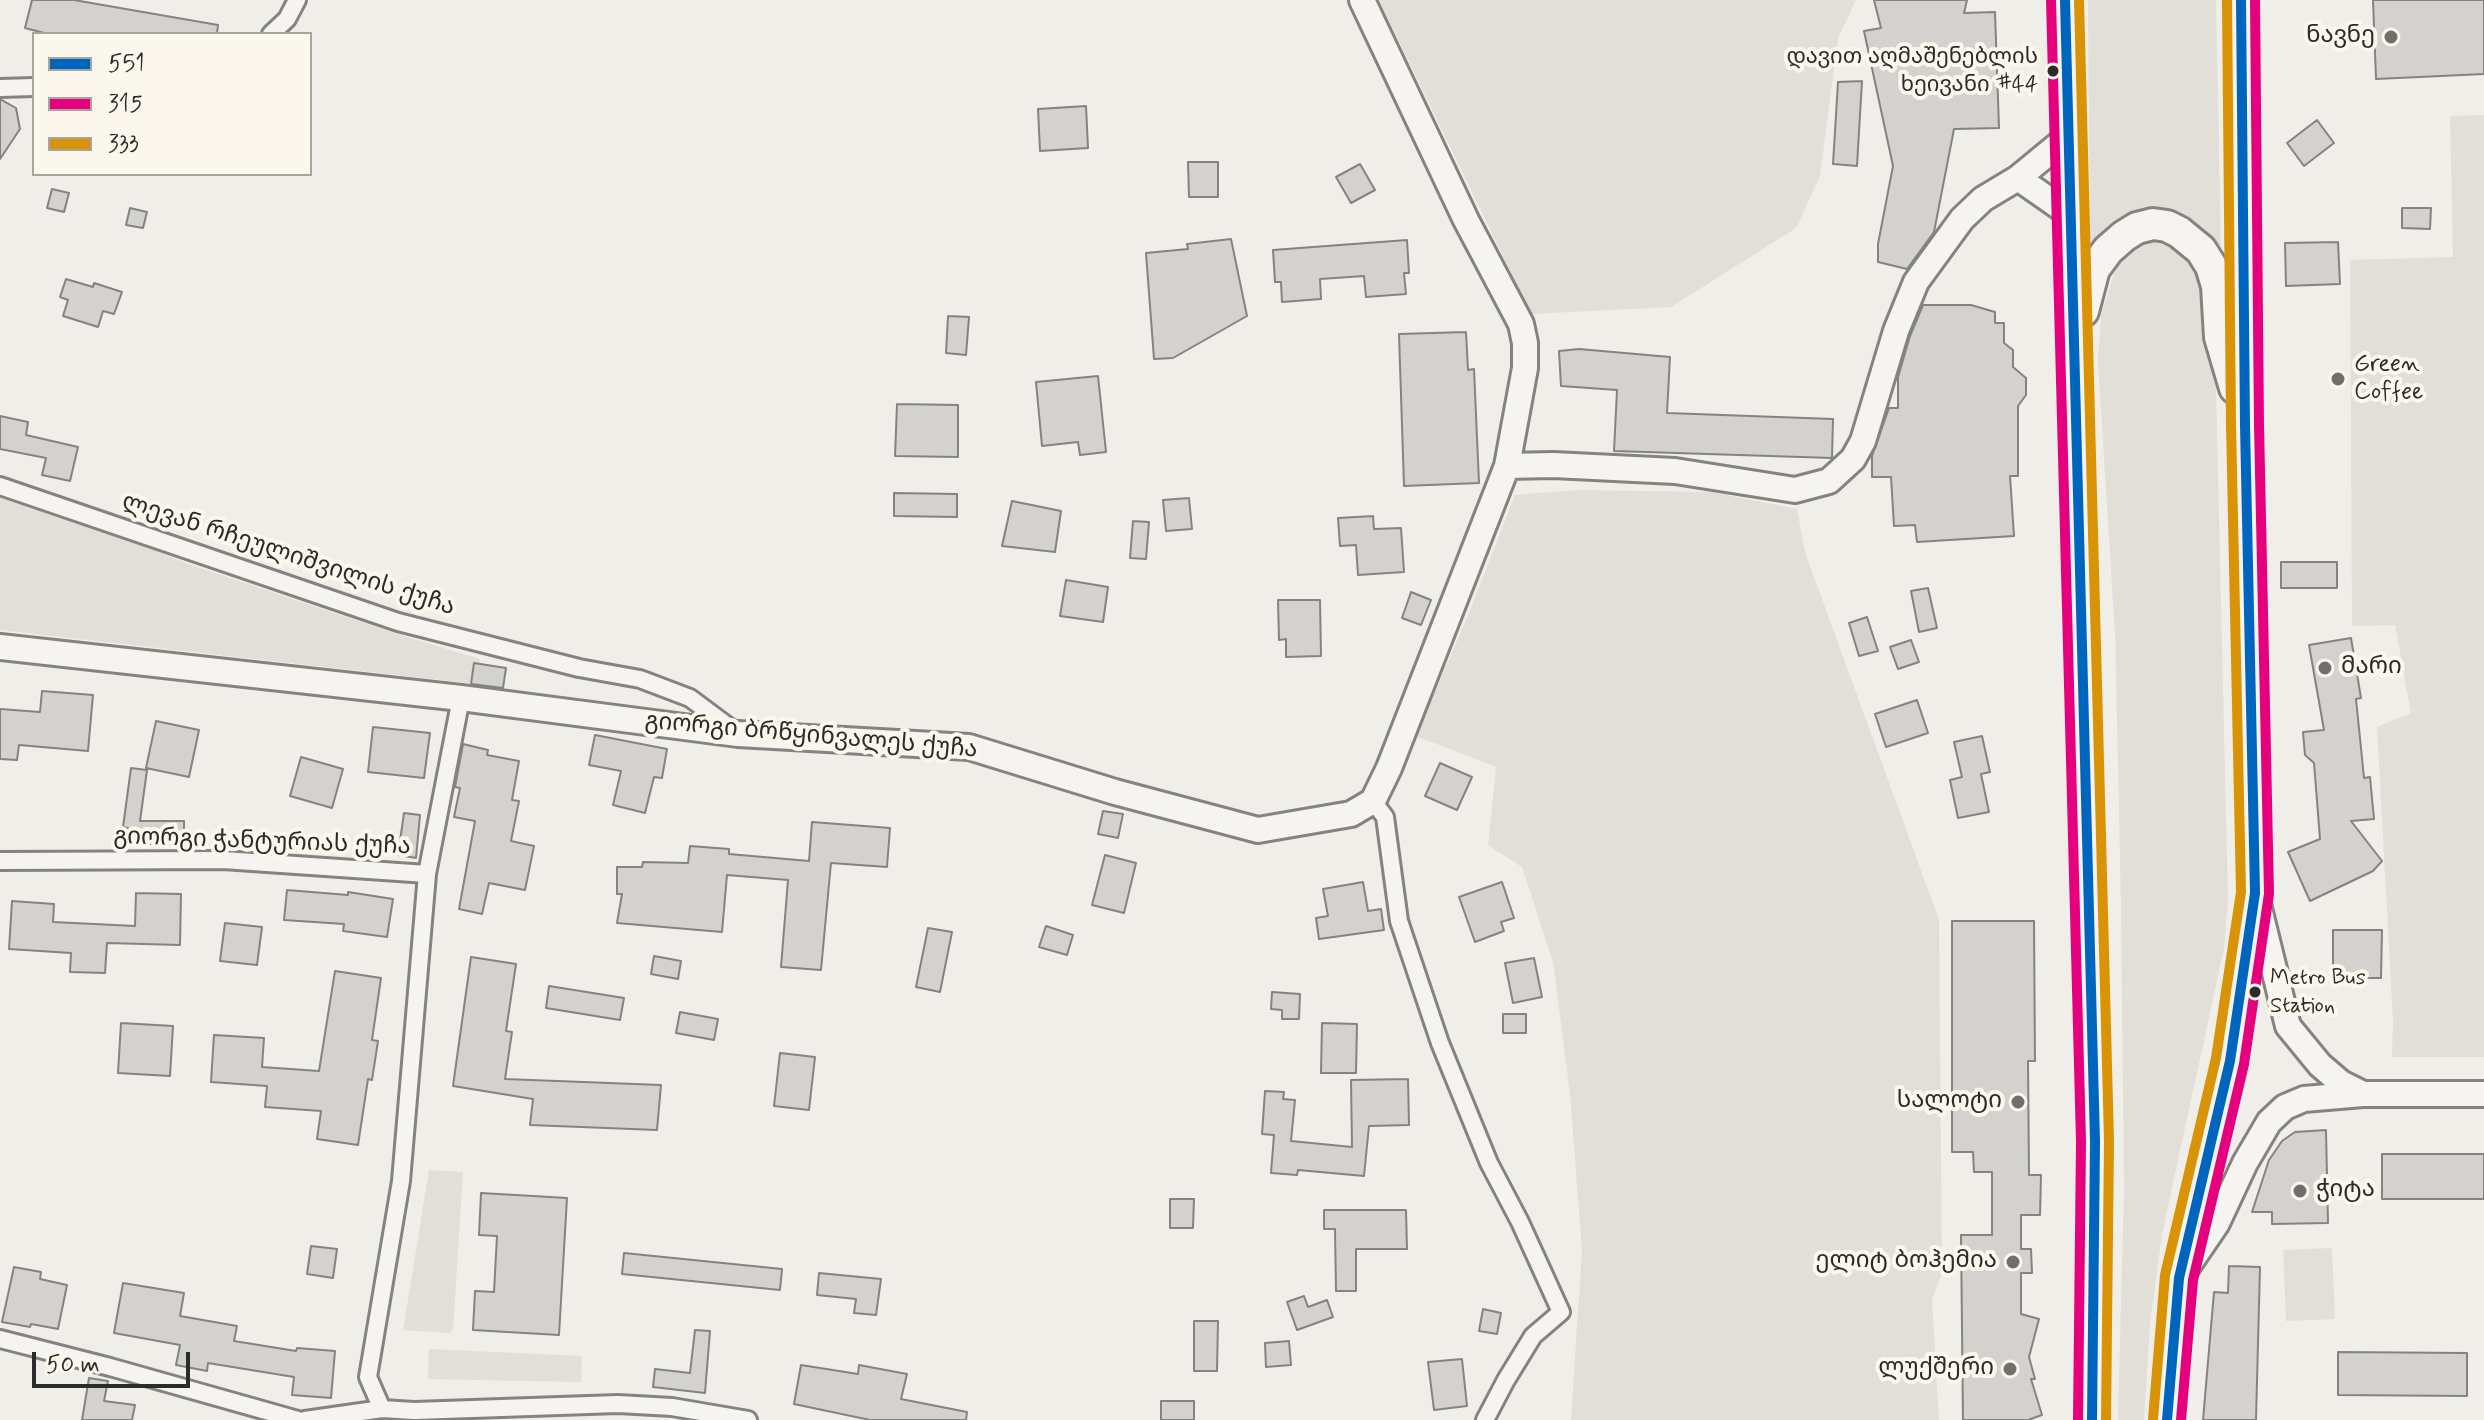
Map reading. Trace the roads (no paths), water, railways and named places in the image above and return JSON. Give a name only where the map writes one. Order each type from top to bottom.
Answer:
[{"type":"highway","points":[[2065,0],[2095,1141],[2092,1420]]},
{"type":"highway","points":[[2167,1420],[2179,1278],[2230,1061],[2255,893],[2245,425],[2241,0]]},
{"type":"highway","points":[[2074,344],[2094,269],[2108,250],[2137,228],[2153,224],[2167,226],[2191,240],[2211,266],[2217,286],[2220,337],[2245,425]]},
{"type":"street","points":[[273,32],[287,19],[297,0]]},
{"type":"street","points":[[1362,0],[1466,220],[1521,324],[1525,343],[1525,368],[1507,466],[1389,768],[1373,801],[1385,817],[1399,921],[1440,1043],[1489,1163],[1561,1312],[1533,1336],[1485,1420]]},
{"type":"street","points":[[0,88],[32,87]]},
{"type":"street","points":[[1507,466],[1675,471],[1795,490],[1829,481],[1853,459],[1863,441],[1896,331],[1916,282],[1962,219],[1983,199],[2018,178],[2069,136]]},
{"type":"street","points":[[2018,178],[2071,215]]},
{"type":"street","name":"ლევან რჩეულიშვილის ქუჩა","points":[[0,486],[398,622],[579,668],[640,679],[690,698],[738,734]]},
{"type":"street","name":"გიორგი ბრწყინვალეს ქუჩა","points":[[0,647],[461,698],[738,734],[969,747],[1115,792],[1258,830],[1351,814],[1373,801]]},
{"type":"street","points":[[382,1409],[368,1377],[401,1181],[427,874],[461,698]]},
{"type":"street","name":"გიორგი ჭანტურიას ქუჩა","points":[[0,861],[223,860],[427,874]]},
{"type":"street","points":[[2255,893],[2288,1026],[2320,1065],[2341,1083],[2363,1094]]},
{"type":"street","points":[[2179,1278],[2217,1223],[2245,1163],[2269,1122],[2285,1107],[2304,1099],[2363,1094],[2484,1094]]},
{"type":"street","points":[[0,1339],[298,1420]]},
{"type":"street","points":[[305,1420],[382,1409],[414,1411],[618,1404],[672,1407],[748,1420]]},
{"type":"place","name":"ნავნე","points":[[2391,37]]},
{"type":"place","name":"დავით აღმაშენებლის ხეივანი #44","points":[[2053,71]]},
{"type":"place","name":"Green Coffee","points":[[2338,379]]},
{"type":"place","name":"მარი","points":[[2325,668]]},
{"type":"place","name":"Metro Bus Station","points":[[2255,992]]},
{"type":"place","name":"სალოტი","points":[[2018,1102]]},
{"type":"place","name":"ჭიტა","points":[[2300,1191]]},
{"type":"place","name":"ელიტ ბოჰემია","points":[[2013,1262]]},
{"type":"place","name":"ლუქშერი","points":[[2010,1369]]}]
